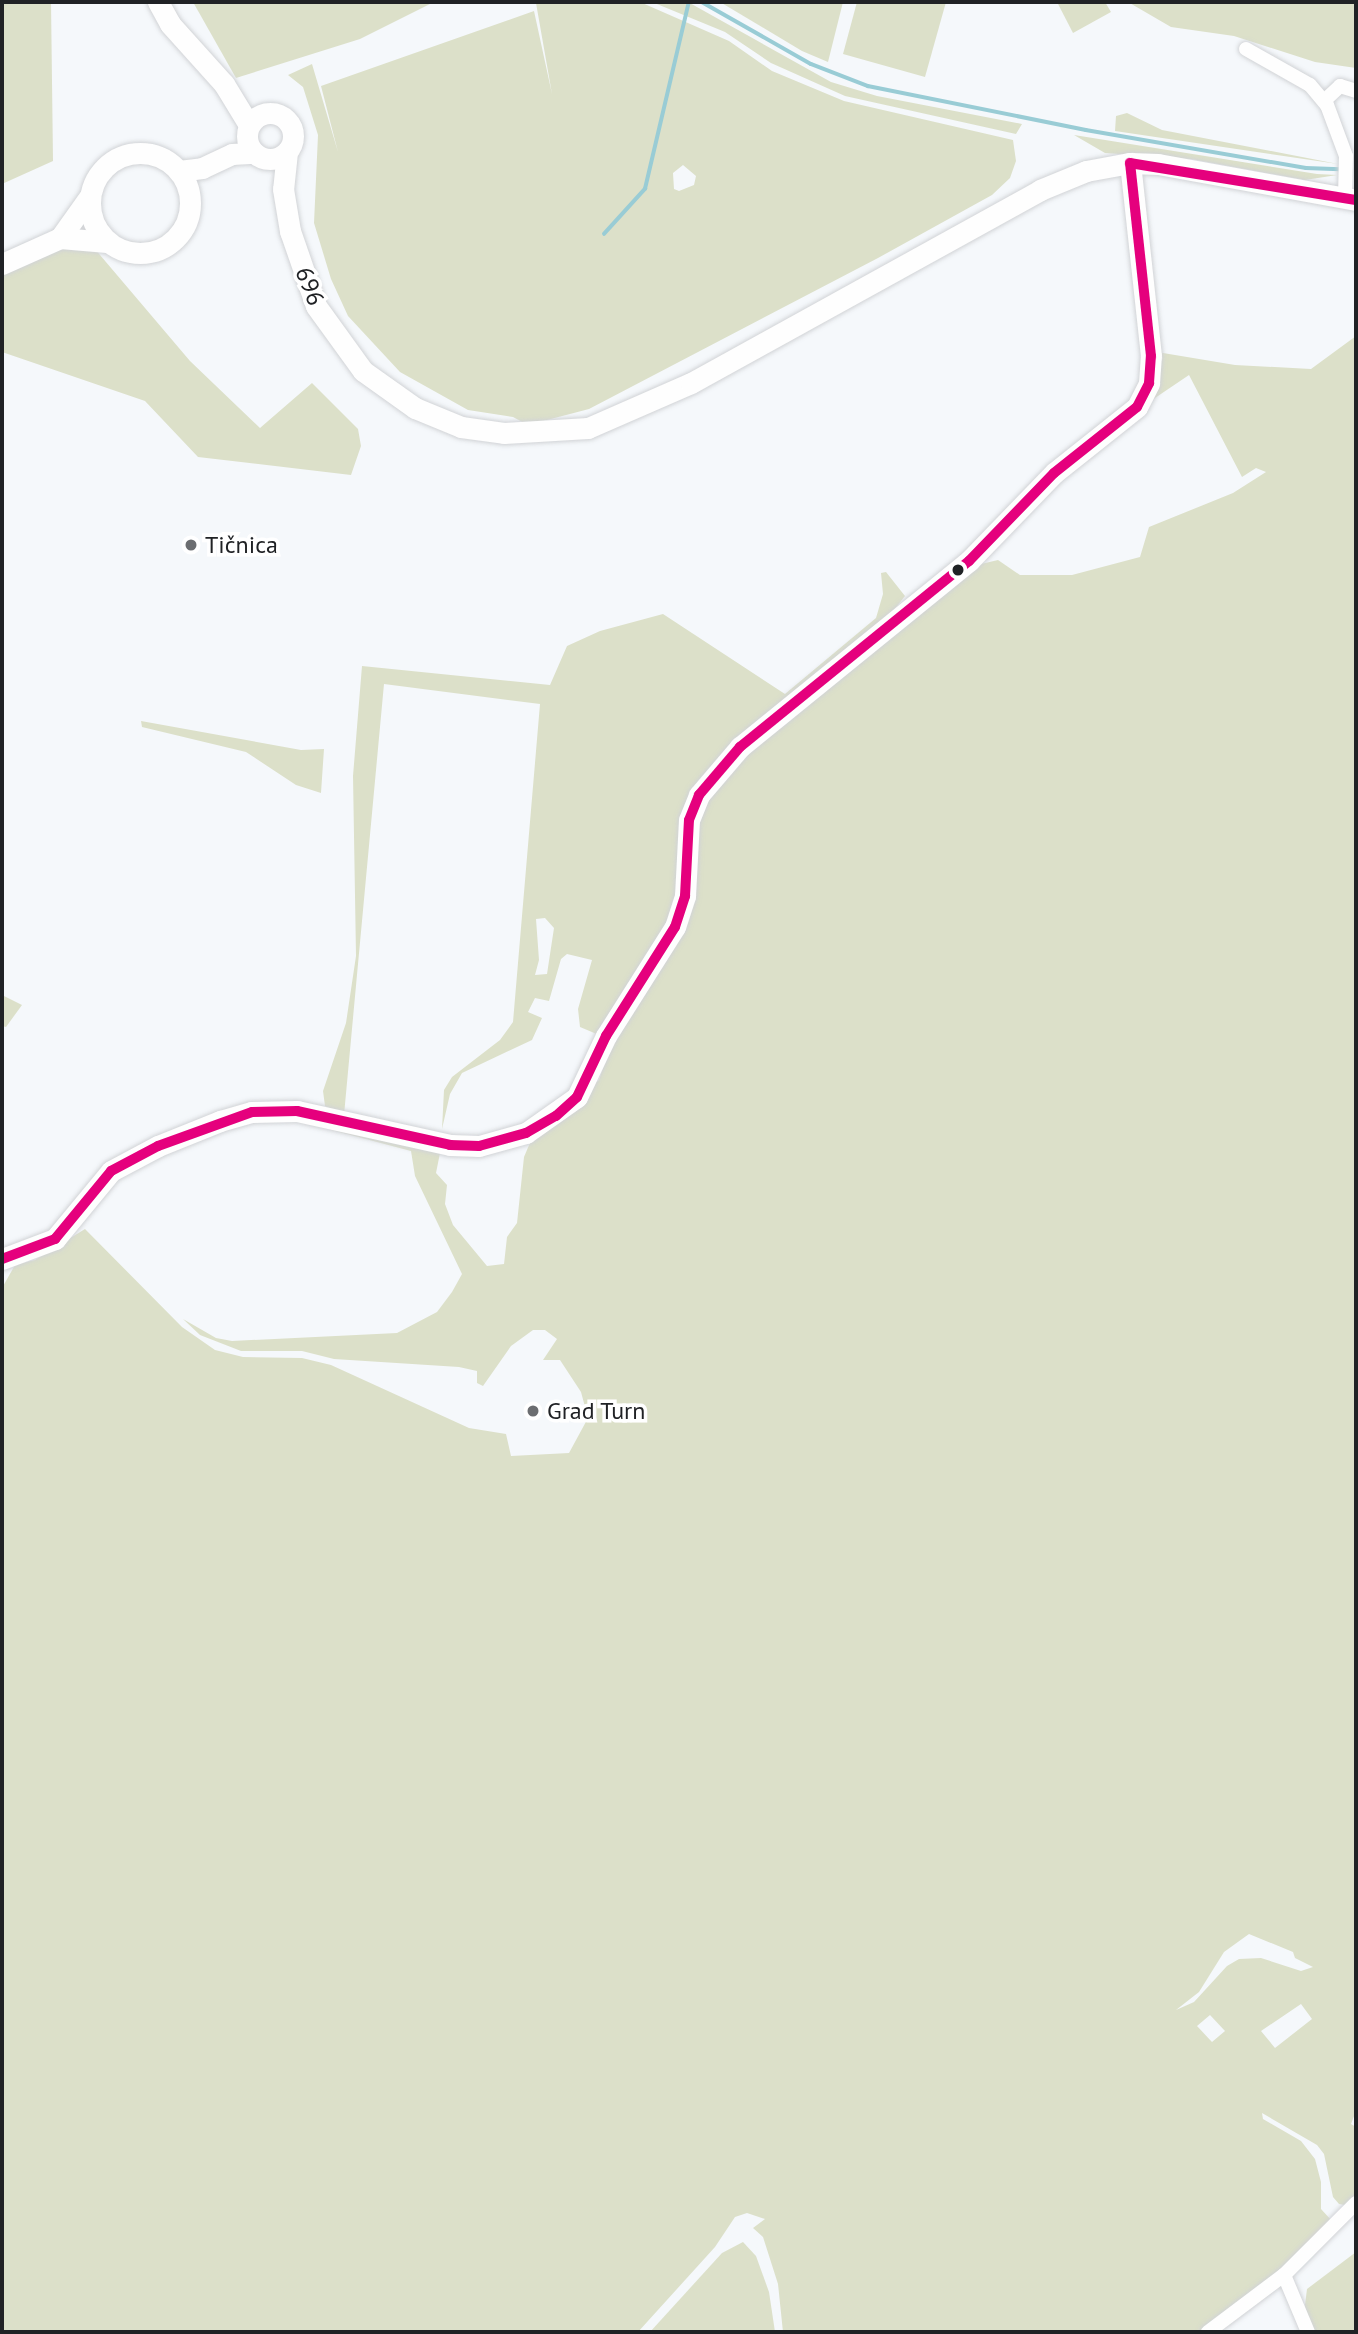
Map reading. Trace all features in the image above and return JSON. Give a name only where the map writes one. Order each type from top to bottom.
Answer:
[{"type":"main road","name":"696","points":[[158,2],[170,24],[224,84],[289,122],[293,138],[287,152],[283,189],[290,232],[316,306],[363,371],[415,408],[461,426],[513,433],[588,428],[691,383],[1040,190],[1086,170],[1130,163],[1351,199]]},
{"type":"main road","name":"696","points":[[224,84],[248,146],[283,189]]},
{"type":"main road","points":[[179,171],[202,168],[248,146],[268,112]]},
{"type":"main road","points":[[248,146],[274,159],[287,152]]},
{"type":"main road","points":[[60,238],[90,196],[105,167],[127,155],[151,154],[179,171],[191,201]]},
{"type":"main road","points":[[2,1259],[55,1239],[111,1171],[158,1146],[230,1118],[252,1112],[297,1111],[450,1145],[479,1146],[526,1133],[577,1097],[606,1036],[676,927],[685,896],[689,820],[699,795],[740,747],[969,561],[1054,474],[1137,407],[1149,383],[1151,356],[1130,163]]},
{"type":"main road","points":[[2,264],[60,238],[107,242],[129,252],[154,252],[181,233],[202,168]]},
{"type":"main road","points":[[90,196],[96,229],[107,242]]},
{"type":"street","points":[[1246,49],[1310,85],[1324,101],[1349,160],[1351,199]]},
{"type":"street","points":[[1324,101],[1340,86],[1356,91]]},
{"type":"street","points":[[1208,2332],[1284,2275],[1356,2203]]},
{"type":"street","points":[[1284,2275],[1308,2332]]},
{"type":"green space","points":[[2,2],[51,2],[53,161],[2,184]]},
{"type":"green space","points":[[193,2],[434,2],[360,39],[236,78]]},
{"type":"green space","points":[[640,2],[729,41],[772,71],[844,101],[1013,140],[1016,161],[1010,178],[992,195],[878,258],[589,409],[528,425],[513,417],[468,410],[400,372],[348,316],[331,279],[314,223],[318,135],[303,87],[288,75],[312,64],[338,152],[321,86],[534,11],[552,94],[536,3]],"holes":[[[683,165],[696,176],[694,185],[679,191],[674,189],[673,173]]]},
{"type":"green space","points":[[652,2],[688,2],[831,82],[877,96],[1022,124],[1016,134],[845,96],[771,63],[725,32]]},
{"type":"green space","points":[[720,2],[843,2],[828,62],[802,51]]},
{"type":"green space","points":[[857,2],[946,2],[925,77],[843,54]]},
{"type":"green space","points":[[1057,2],[1105,2],[1111,12],[1073,33]]},
{"type":"green space","points":[[1128,2],[1356,2],[1356,68],[1315,62],[1234,36],[1171,27]]},
{"type":"green space","points":[[1127,113],[1162,130],[1338,164],[1115,131],[1116,116]]},
{"type":"green space","points":[[1074,135],[1337,175],[1305,180],[1191,159],[1105,153]]},
{"type":"green space","points":[[72,222],[190,361],[260,428],[312,383],[358,429],[361,446],[351,475],[198,457],[145,401],[2,352],[2,260]]},
{"type":"green space","points":[[1356,336],[1356,2111],[1351,2124],[1356,2127],[1356,2198],[1345,2205],[1339,2204],[1333,2197],[1324,2154],[1317,2145],[1262,2113],[1263,2119],[1301,2141],[1315,2159],[1321,2182],[1321,2209],[1332,2221],[1279,2272],[1200,2332],[783,2332],[778,2284],[763,2237],[753,2228],[765,2219],[747,2213],[735,2217],[715,2247],[638,2332],[2,2332],[2,1288],[15,1265],[35,1260],[85,1229],[182,1327],[215,1350],[243,1357],[302,1358],[331,1365],[469,1428],[506,1434],[511,1456],[569,1453],[588,1418],[581,1392],[560,1360],[543,1360],[557,1339],[545,1330],[533,1330],[511,1346],[483,1386],[477,1383],[477,1371],[459,1367],[334,1359],[302,1351],[241,1351],[200,1335],[183,1319],[216,1338],[232,1341],[397,1333],[437,1312],[452,1292],[462,1274],[415,1176],[411,1151],[313,1125],[440,1153],[436,1173],[447,1185],[445,1204],[453,1225],[487,1266],[504,1264],[507,1237],[517,1223],[524,1157],[532,1138],[599,1080],[617,1026],[665,960],[695,820],[731,763],[977,565],[998,560],[1020,575],[1072,575],[1140,557],[1149,527],[1233,493],[1266,472],[1256,468],[1242,477],[1189,375],[1152,400],[1149,396],[1157,352],[1235,365],[1311,369]],"holes":[[[1249,1934],[1293,1952],[1295,1958],[1313,1967],[1301,1971],[1261,1958],[1239,1959],[1227,1966],[1194,2002],[1176,2010],[1199,1992],[1224,1952]],[[1301,2004],[1312,2019],[1275,2048],[1261,2031]],[[1210,2015],[1225,2031],[1212,2042],[1197,2026]]]},
{"type":"green space","points":[[886,572],[905,596],[886,620],[713,764],[675,915],[599,1035],[580,1027],[578,1009],[592,960],[567,954],[561,959],[549,1001],[535,998],[528,1012],[542,1018],[532,1040],[462,1073],[450,1094],[442,1129],[444,1090],[452,1077],[500,1040],[513,1022],[540,704],[384,684],[344,1115],[325,1106],[323,1091],[346,1023],[356,956],[353,776],[362,666],[550,685],[567,646],[600,631],[663,614],[785,694],[876,618],[883,594],[881,573]],"holes":[[[545,918],[554,928],[547,974],[535,975],[539,960],[536,919]]]},
{"type":"green space","points":[[141,721],[301,750],[324,749],[321,793],[296,785],[246,752],[142,727]]},
{"type":"green space","points":[[2,995],[22,1005],[6,1027],[2,1026]]},
{"type":"green space","points":[[743,2242],[756,2256],[769,2292],[775,2332],[650,2332],[722,2253]]},
{"type":"green space","points":[[1356,2252],[1356,2332],[1313,2332],[1304,2313],[1307,2289]]},
{"type":"waterway","points":[[604,234],[645,189],[689,2]]},
{"type":"waterway","points":[[702,2],[811,64],[868,86],[1086,130],[1306,168],[1340,169]]},
{"type":"transit line","points":[[2,1259],[55,1239],[111,1171],[158,1146],[252,1112],[297,1111],[450,1145],[479,1146],[526,1133],[556,1116],[577,1097],[606,1036],[675,927],[685,896],[689,820],[699,795],[740,747],[969,561],[1054,473],[1137,407],[1149,383],[1151,356],[1130,163],[1356,200]]},
{"type":"place","name":"Tičnica","points":[[191,545]]},
{"type":"place","name":"Grad Turn","points":[[533,1411]]}]
